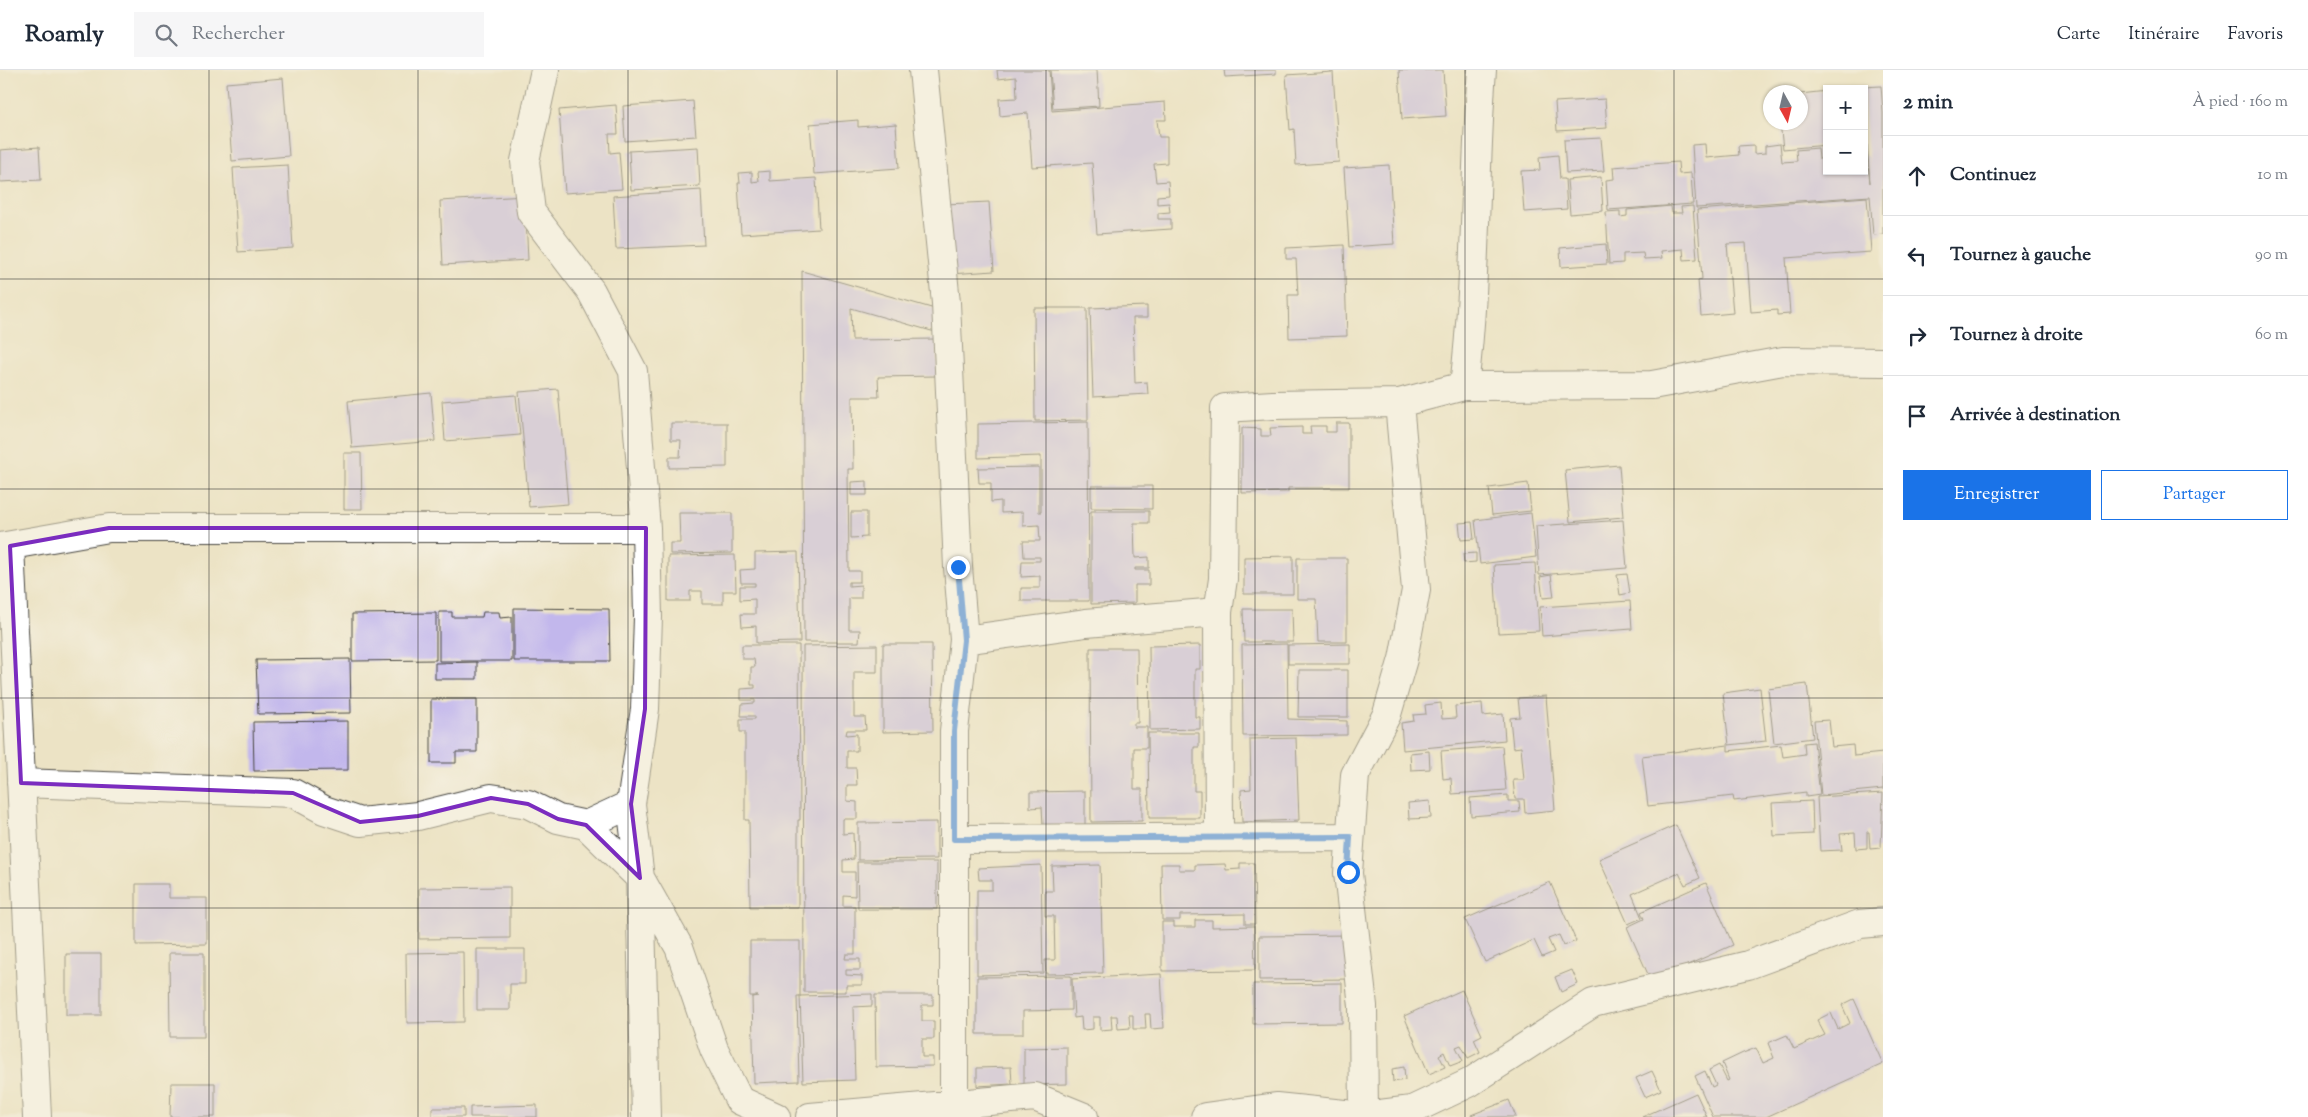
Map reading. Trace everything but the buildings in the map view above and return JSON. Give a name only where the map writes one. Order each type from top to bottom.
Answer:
[{"type":"street","points":[[545,70],[525,161],[531,212],[590,292],[633,371],[646,528],[648,617],[645,709],[631,804],[640,878],[646,1117]]},
{"type":"street","points":[[923,70],[946,303],[958,567],[964,640],[954,731],[954,1104]]},
{"type":"street","points":[[1464,386],[1472,327],[1478,134],[1482,70]]},
{"type":"street","points":[[1219,838],[1218,612],[1223,579],[1225,408],[1399,403],[1464,386],[1652,385],[1783,361],[1883,362]]},
{"type":"street","points":[[1364,1116],[1362,1006],[1348,872],[1355,775],[1387,714],[1403,658],[1416,590],[1399,403]]},
{"type":"street","points":[[37,1117],[21,783],[5,546],[109,528],[646,528]]},
{"type":"street","points":[[964,640],[1086,624],[1218,612]]},
{"type":"street","points":[[21,783],[293,793],[324,810],[360,822],[418,816],[491,798],[528,804],[558,819],[586,825],[640,878],[679,947],[714,1049],[739,1100],[776,1117]]},
{"type":"street","points":[[586,825],[631,804]]},
{"type":"street","points":[[954,839],[1350,837]]},
{"type":"street","points":[[1205,1117],[1276,1107],[1364,1116],[1412,1110],[1469,1083],[1593,1004],[1748,965],[1860,924],[1883,922]]},
{"type":"street","points":[[810,1117],[1035,1097],[1084,1117]]},
{"type":"highlighted area","points":[[109,528],[646,528],[645,709],[631,804],[640,878],[586,825],[558,819],[528,804],[491,798],[418,816],[360,822],[293,793],[21,783],[10,546]]},
{"type":"route","points":[[958,567],[964,640],[958,678],[954,731],[954,839],[1350,837],[1348,872]]}]
